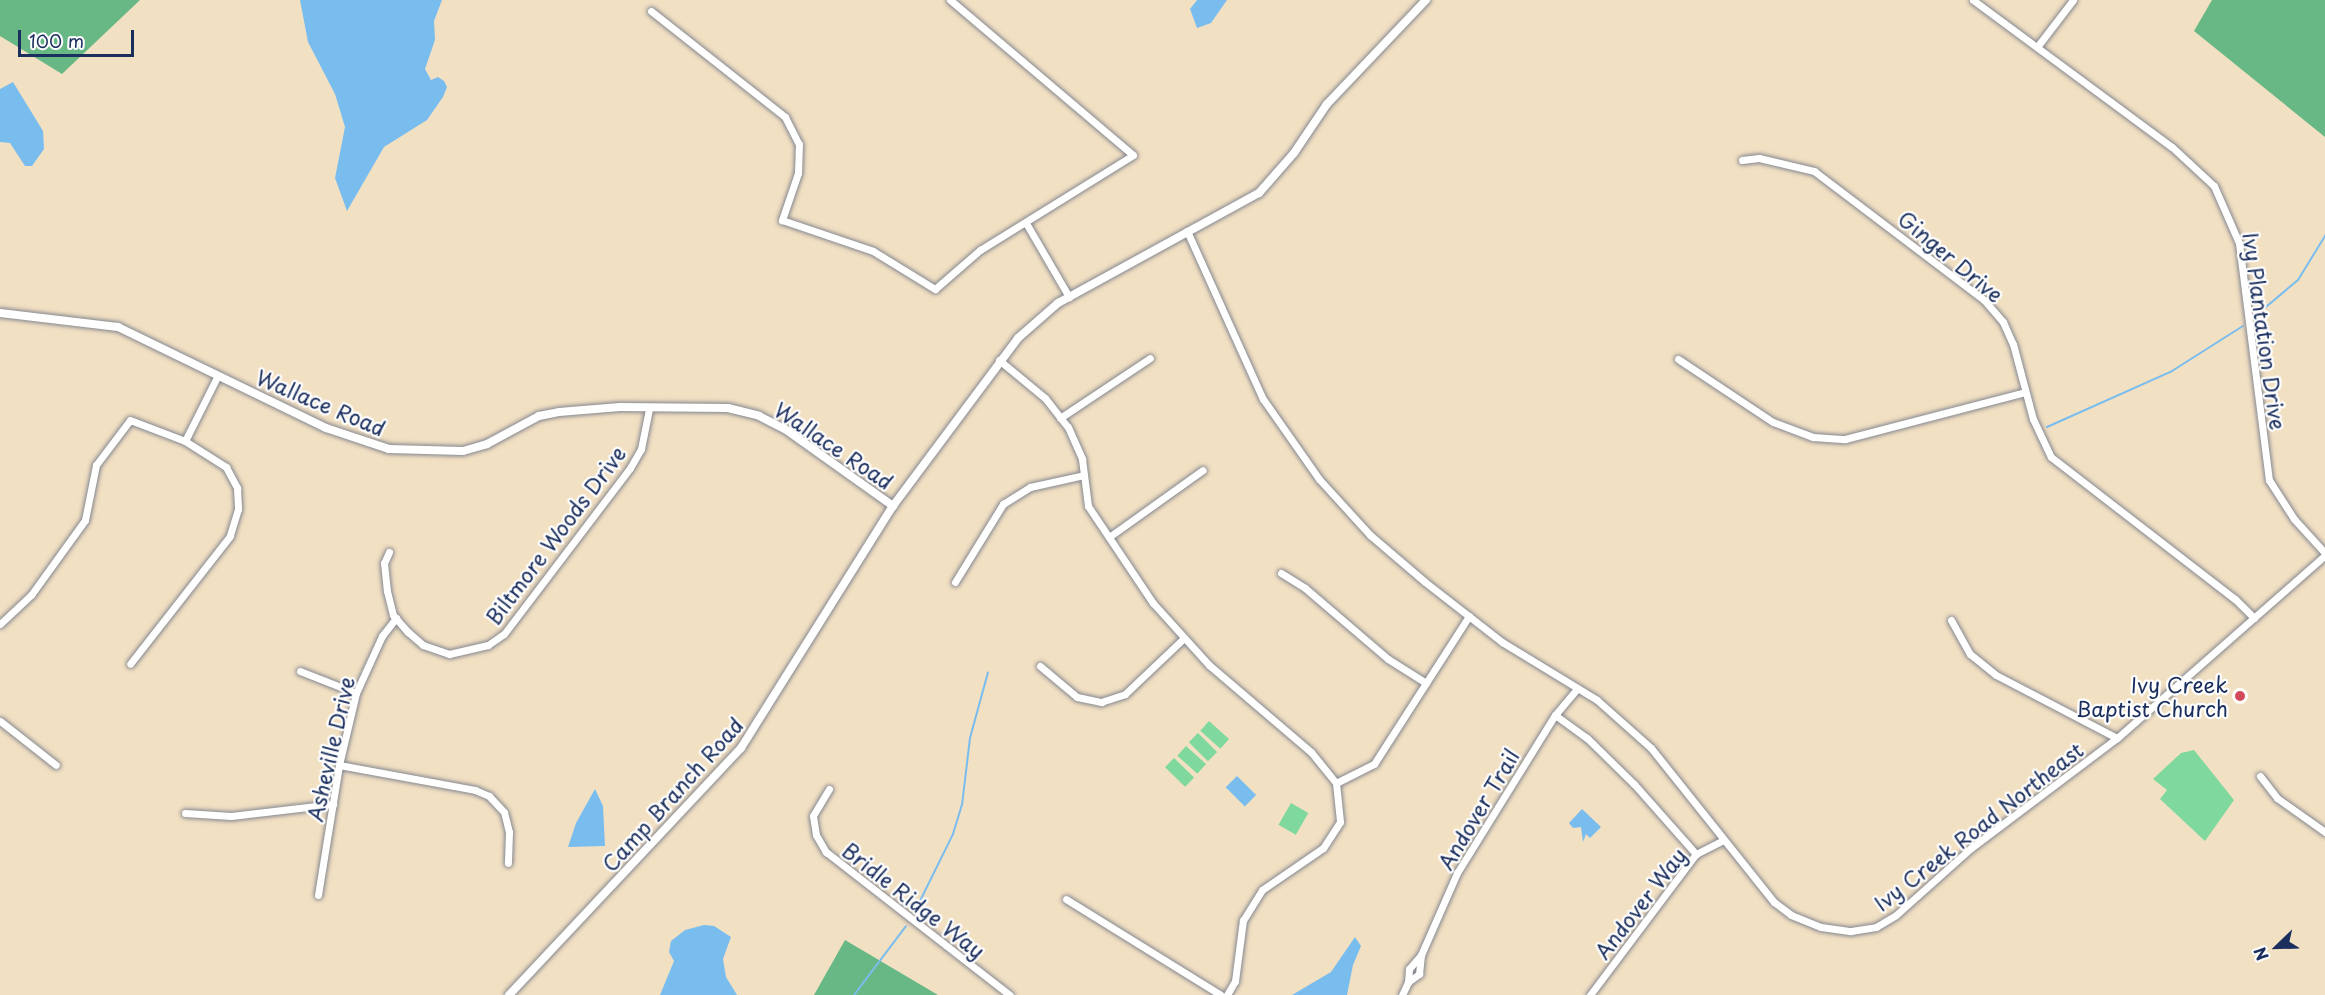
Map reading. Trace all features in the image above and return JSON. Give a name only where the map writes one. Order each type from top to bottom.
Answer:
[{"type":"street","points":[[651,11],[785,117],[799,144],[798,173],[782,220],[873,251],[934,289],[980,250],[1133,155],[950,0]]},
{"type":"street","points":[[1187,231],[1259,193],[1294,153],[1327,104],[1426,0]]},
{"type":"street","name":"Ivy Plantation Drive","points":[[1973,0],[2172,147],[2214,186],[2239,243],[2269,480],[2294,519],[2325,554]]},
{"type":"street","points":[[2037,47],[2073,0]]},
{"type":"street","name":"Ginger Drive","points":[[1742,160],[1760,158],[1814,171],[1932,257],[1984,300],[2003,322],[2025,392],[2051,457],[2235,599],[2254,618]]},
{"type":"street","points":[[1026,223],[1069,297]]},
{"type":"street","name":"Camp Branch Road","points":[[510,995],[741,748],[893,506],[999,360],[1018,338],[1069,297],[1187,231]]},
{"type":"street","name":"Ivy Creek Road Northeast","points":[[1187,231],[1263,399],[1319,479],[1370,535],[1502,642],[1578,688],[1651,748],[1698,802],[1723,840],[1761,888],[1791,915],[1821,927],[1851,931],[1876,927],[1896,915],[1971,848],[2117,738],[2325,554]]},
{"type":"street","name":"Wallace Road","points":[[0,313],[118,327],[326,428],[389,449],[443,453],[488,444],[539,416],[620,406],[649,409],[728,408],[759,416],[785,429],[893,506]]},
{"type":"street","points":[[1060,418],[1150,358]]},
{"type":"street","points":[[1678,358],[1773,422],[1813,437],[1845,439],[2025,392]]},
{"type":"street","points":[[999,360],[1045,399],[1060,418],[1082,459],[1088,506],[1153,603],[1209,665],[1311,752],[1336,783],[1340,822],[1323,848],[1262,890],[1243,920],[1235,981],[1227,995]]},
{"type":"street","points":[[185,441],[217,377]]},
{"type":"street","name":"Biltmore Woods Drive","points":[[396,618],[423,645],[449,654],[478,649],[504,634],[630,468],[641,449],[649,409]]},
{"type":"street","points":[[0,624],[31,595],[85,520],[96,465],[130,420],[185,441],[226,467],[237,488],[238,509],[230,536],[130,664]]},
{"type":"street","points":[[1109,537],[1203,471]]},
{"type":"street","points":[[955,582],[1004,504],[1030,487],[1084,475]]},
{"type":"street","points":[[389,552],[384,563],[396,618]]},
{"type":"street","points":[[1281,573],[1305,588],[1388,659],[1426,683]]},
{"type":"street","points":[[1336,783],[1374,764],[1469,616]]},
{"type":"street","name":"Asheville Drive","points":[[318,895],[339,765],[356,693],[382,636],[396,618]]},
{"type":"street","points":[[1951,620],[1970,654],[1996,675],[2117,738]]},
{"type":"street","points":[[1040,666],[1077,697],[1101,702],[1125,694],[1184,638]]},
{"type":"street","points":[[300,671],[356,693]]},
{"type":"street","name":"Andover Trail","points":[[1421,955],[1457,873],[1554,716],[1578,688]]},
{"type":"street","points":[[1554,716],[1587,738],[1634,784],[1696,854]]},
{"type":"street","points":[[0,721],[56,765]]},
{"type":"street","points":[[339,765],[474,790],[489,796],[504,812],[509,832],[508,863]]},
{"type":"street","points":[[2260,776],[2277,798],[2325,832]]},
{"type":"street","name":"Bridle Ridge Way","points":[[829,789],[813,816],[816,835],[826,852],[1010,995]]},
{"type":"street","points":[[185,813],[231,816],[333,804]]},
{"type":"street","name":"Andover Way","points":[[1590,995],[1696,854],[1723,840]]},
{"type":"street","points":[[1066,899],[1221,995]]},
{"type":"street","points":[[1402,995],[1408,982],[1408,969],[1421,955]]},
{"type":"street","points":[[1408,982],[1419,974],[1421,955]]},
{"type":"green space","points":[[0,0],[140,0],[62,74],[0,36]]},
{"type":"green space","points":[[2212,0],[2325,0],[2325,137],[2194,31]]},
{"type":"green space","points":[[1209,721],[1229,739],[1220,749],[1200,731]]},
{"type":"green space","points":[[1198,733],[1217,752],[1208,761],[1189,742]]},
{"type":"green space","points":[[1186,746],[1206,764],[1197,774],[1177,756]]},
{"type":"green space","points":[[2194,750],[2234,800],[2205,841],[2160,799],[2167,790],[2153,779],[2181,753]]},
{"type":"green space","points":[[1174,758],[1194,777],[1185,787],[1165,767]]},
{"type":"green space","points":[[1291,803],[1308,813],[1296,835],[1278,825]]},
{"type":"green space","points":[[845,940],[938,995],[814,995]]},
{"type":"water","points":[[300,0],[442,0],[434,21],[435,40],[425,69],[431,80],[438,77],[444,81],[447,87],[443,97],[427,120],[384,147],[347,211],[335,178],[345,127],[335,94],[308,42]]},
{"type":"water","points":[[1197,0],[1227,0],[1211,23],[1197,28],[1190,9]]},
{"type":"water","points":[[13,82],[43,131],[44,149],[32,166],[25,166],[10,143],[0,142],[0,89]]},
{"type":"water","points":[[1237,776],[1256,795],[1245,806],[1226,787]]},
{"type":"water","points":[[595,789],[603,806],[605,846],[568,847],[576,823]]},
{"type":"water","points":[[1582,809],[1601,827],[1590,838],[1586,834],[1583,842],[1581,827],[1573,828],[1569,823]]},
{"type":"water","points":[[704,925],[714,926],[731,937],[723,959],[726,977],[737,995],[660,995],[674,961],[669,952],[671,941],[685,930]]},
{"type":"water","points":[[1355,937],[1361,946],[1353,965],[1347,995],[1292,995],[1331,972]]},
{"type":"waterway","points":[[2254,317],[2298,280],[2325,236]]},
{"type":"waterway","points":[[2047,427],[2172,371],[2243,326]]},
{"type":"waterway","points":[[915,911],[953,834],[962,805],[970,738],[988,672]]},
{"type":"waterway","points":[[854,995],[906,926]]},
{"type":"place","name":"Ivy Creek Baptist Church","points":[[2240,696]]}]
